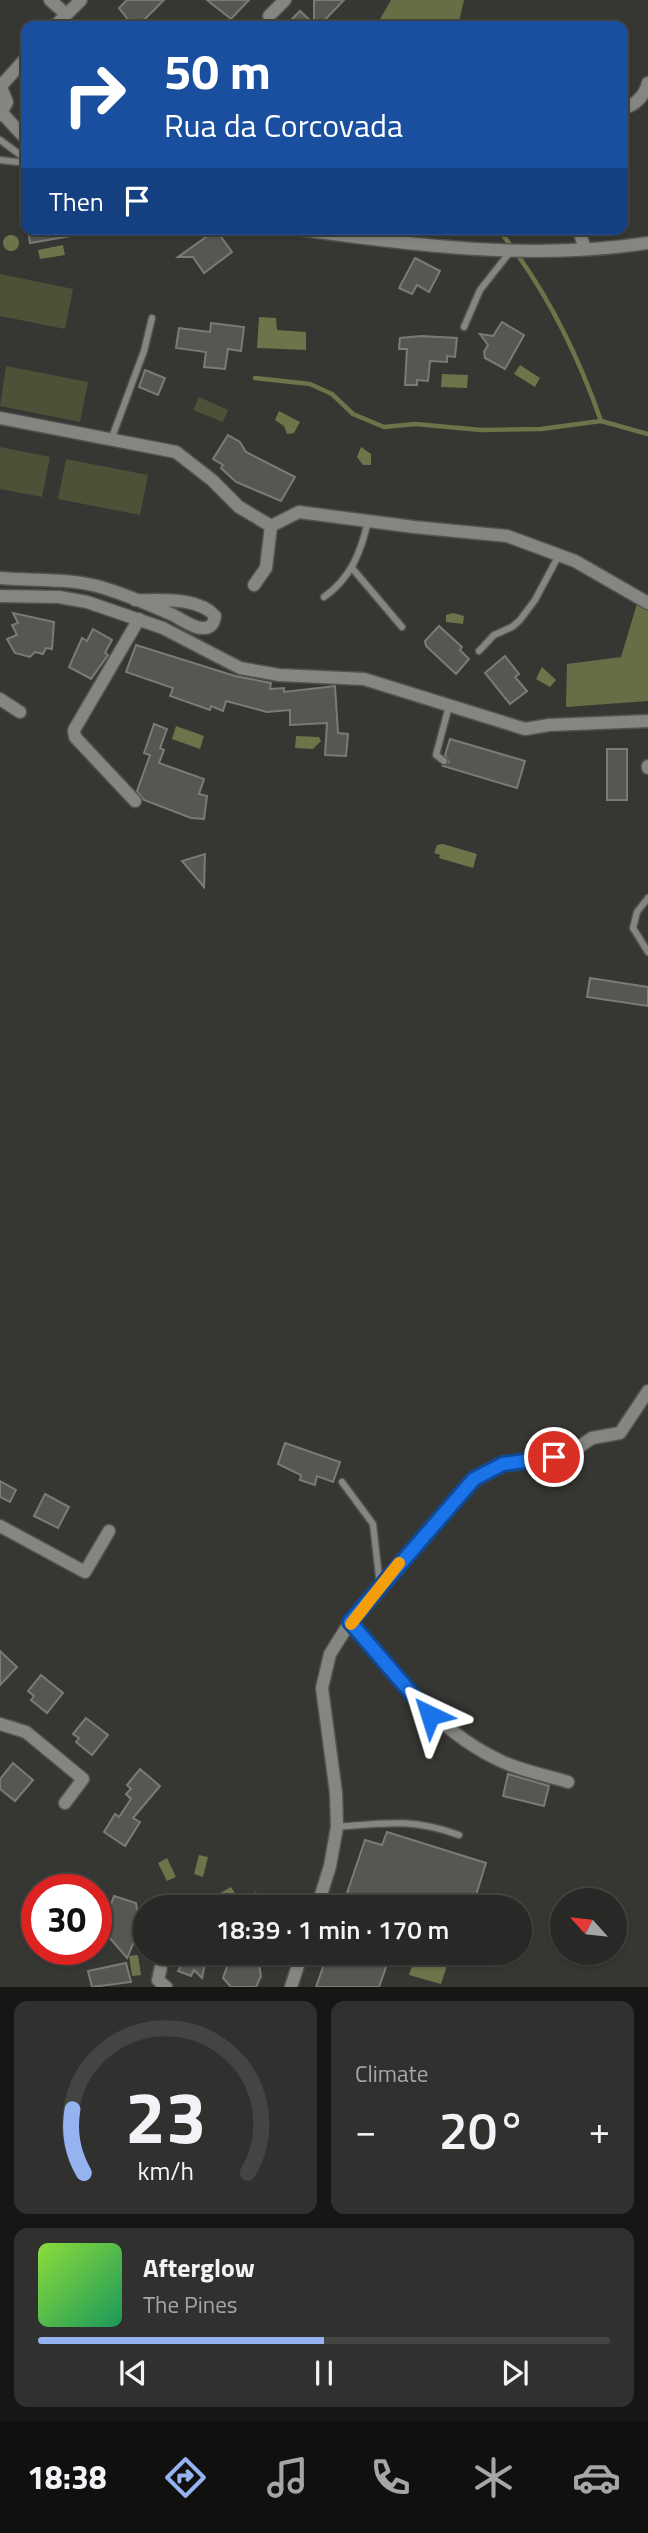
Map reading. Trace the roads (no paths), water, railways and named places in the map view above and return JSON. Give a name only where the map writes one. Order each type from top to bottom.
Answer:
[{"type":"street","points":[[50,0],[66,14]]},
{"type":"street","points":[[60,21],[81,0]]},
{"type":"street","points":[[270,16],[285,0]]},
{"type":"street","points":[[21,63],[1,85],[7,102],[1,114],[21,134]]},
{"type":"street","points":[[628,107],[632,106],[648,83]]},
{"type":"street","points":[[338,235],[394,243],[515,250],[648,243]]},
{"type":"street","points":[[580,235],[585,248]]},
{"type":"street","points":[[0,418],[176,452],[212,480],[239,507],[271,526]]},
{"type":"street","points":[[271,526],[299,512],[414,527],[488,532],[559,555],[648,603]]},
{"type":"street","points":[[254,585],[266,568],[271,526]]},
{"type":"street","points":[[0,578],[64,580],[97,587],[135,600],[199,629],[208,628],[214,622],[215,615],[197,605],[135,600]]},
{"type":"street","points":[[0,596],[69,598],[139,619],[240,668],[279,675],[364,679],[525,729],[582,723],[648,721]]},
{"type":"street","points":[[135,801],[75,737],[74,730],[139,619]]},
{"type":"street","points":[[0,699],[20,712]]},
{"type":"street","points":[[321,1895],[330,1866],[337,1826],[337,1793],[323,1688],[330,1654],[350,1622],[474,1479],[503,1464],[554,1457],[576,1449],[592,1438],[620,1433],[648,1391]]},
{"type":"street","points":[[0,1526],[85,1572],[110,1531]]},
{"type":"street","points":[[350,1622],[430,1715],[459,1737],[501,1762],[568,1782]]},
{"type":"street","points":[[0,1724],[26,1732],[83,1779],[65,1803]]},
{"type":"street","points":[[161,1965],[158,1980],[166,1987]]},
{"type":"street","points":[[291,1987],[298,1965]]},
{"type":"lane","points":[[0,140],[21,157]]},
{"type":"lane","points":[[0,160],[21,161]]},
{"type":"lane","points":[[464,327],[480,290],[515,250]]},
{"type":"lane","points":[[111,440],[144,351],[152,318]]},
{"type":"lane","points":[[324,597],[337,588],[352,568],[363,545],[368,521]]},
{"type":"lane","points":[[479,651],[494,635],[520,620],[535,600],[559,555]]},
{"type":"lane","points":[[352,568],[402,627]]},
{"type":"lane","points":[[444,761],[436,755],[449,706]]},
{"type":"lane","points":[[648,898],[637,912],[634,928],[648,952]]},
{"type":"lane","points":[[342,1482],[373,1524],[380,1586]]},
{"type":"lane","points":[[337,1826],[405,1822],[427,1824],[459,1835]]},
{"type":"waterway","points":[[503,235],[531,274],[558,321],[601,421],[648,434]]},
{"type":"waterway","points":[[255,378],[310,384],[332,394],[353,414],[384,427],[415,424],[481,430],[541,429],[601,421]]}]
